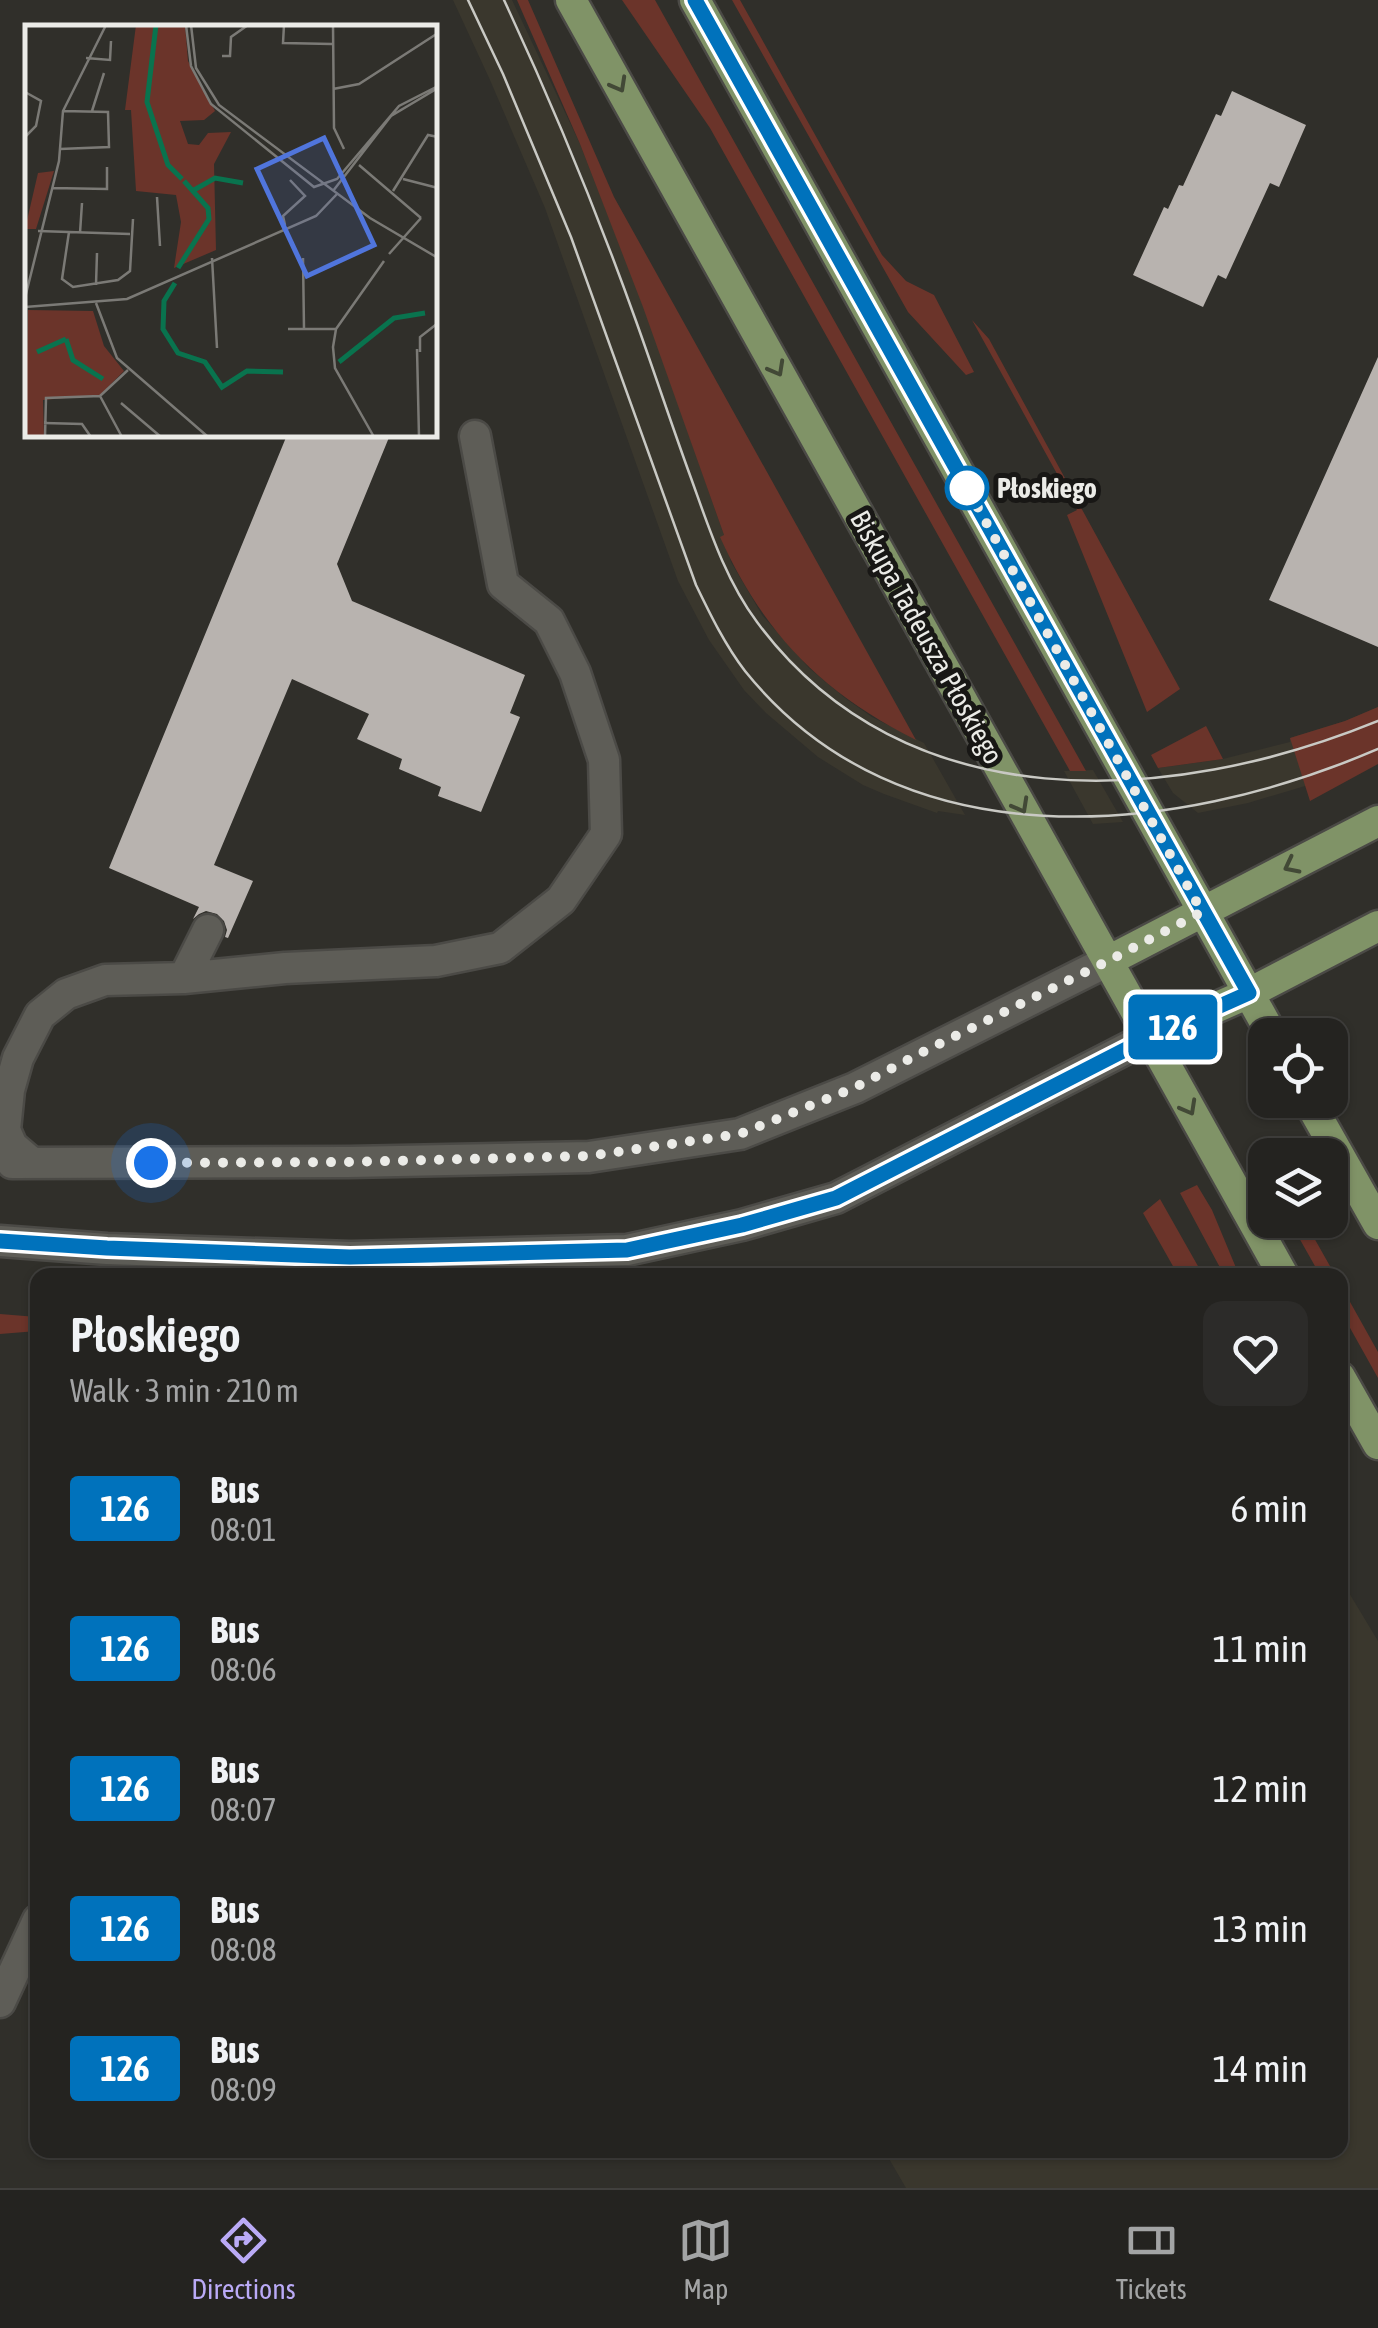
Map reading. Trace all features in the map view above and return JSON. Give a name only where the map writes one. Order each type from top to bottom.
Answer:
[{"type":"main road","name":"Biskupa Tadeusza Płoskiego","points":[[571,0],[1279,1268]]},
{"type":"main road","points":[[695,0],[1263,1018]]},
{"type":"main road","points":[[1108,961],[1378,821]]},
{"type":"main road","points":[[1150,1037],[1249,993],[1378,926]]},
{"type":"main road","points":[[1318,1118],[1378,1224]]},
{"type":"main road","points":[[1348,1391],[1378,1444]]},
{"type":"street","points":[[32,1163],[12,1146],[5,1130],[9,1090],[18,1058],[40,1015],[66,994],[106,980],[436,961],[500,948],[561,900],[606,834],[604,760],[575,673],[549,621],[503,584],[476,436]]},
{"type":"street","points":[[184,978],[208,930]]},
{"type":"street","points":[[0,1163],[349,1162],[589,1156],[740,1134],[854,1088],[1108,961]]},
{"type":"street","points":[[0,1241],[350,1257],[627,1250],[742,1225],[836,1198],[1150,1037]]},
{"type":"street","points":[[0,2002],[30,1937]]},
{"type":"shaded area","points":[[453,0],[512,0],[580,144],[644,307],[731,562],[762,615],[809,668],[845,698],[872,717],[924,743],[965,815],[937,813],[884,794],[818,757],[744,690],[709,640],[678,581],[545,208]]},
{"type":"shaded area","points":[[517,0],[528,0],[614,197],[916,740],[851,702],[799,657],[776,631],[737,572],[720,537],[724,535],[643,307],[580,144]]},
{"type":"shaded area","points":[[622,0],[655,0],[1086,771],[1070,771],[710,128]]},
{"type":"shaded area","points":[[732,0],[740,0],[882,255],[906,281],[934,295],[974,372],[966,375],[908,312]]},
{"type":"shaded area","points":[[972,320],[989,339],[1180,689],[1147,712],[1067,515],[1077,510]]},
{"type":"shaded area","points":[[1378,707],[1342,775],[1248,803],[1198,813],[1173,793],[1158,768],[1223,759],[1290,742],[1290,738]]},
{"type":"shaded area","points":[[1378,707],[1378,764],[1310,801],[1290,738]]},
{"type":"shaded area","points":[[1206,726],[1223,759],[1158,768],[1151,755]]},
{"type":"shaded area","points":[[1093,770],[1123,822],[1093,824],[1064,771]]},
{"type":"shaded area","points":[[1197,1185],[1236,1268],[1220,1268],[1180,1193]]},
{"type":"shaded area","points":[[1160,1199],[1199,1268],[1174,1268],[1143,1213]]},
{"type":"shaded area","points":[[1299,1238],[1314,1238],[1331,1268],[1316,1268]]},
{"type":"shaded area","points":[[1348,1298],[1378,1352],[1378,1378],[1348,1324]]},
{"type":"shaded area","points":[[0,1314],[30,1316],[30,1332],[0,1334]]},
{"type":"shaded area","points":[[1348,1591],[1378,1641],[1378,2188],[906,2188],[889,2158],[1348,2158]]},
{"type":"building","points":[[1232,91],[1306,125],[1279,187],[1270,183],[1226,279],[1218,275],[1203,307],[1133,275],[1164,207],[1168,209],[1179,185],[1183,186],[1216,114],[1221,116]]},
{"type":"building","points":[[1378,357],[1378,647],[1269,600]]},
{"type":"building","points":[[286,438],[389,438],[337,564],[352,601],[525,675],[510,713],[520,717],[481,812],[438,796],[441,787],[399,769],[402,759],[357,739],[369,714],[292,679],[214,865],[253,881],[228,938],[224,921],[217,914],[206,911],[193,919],[199,907],[109,868]]},
{"type":"tram line","points":[[468,0],[571,237],[696,585],[745,671],[809,734],[881,777],[960,804],[1043,816],[1129,814],[1215,801],[1298,779],[1378,749]]},
{"type":"tram line","points":[[504,0],[606,240],[727,571],[757,622],[818,687],[887,734],[964,764],[1045,778],[1129,780],[1214,770],[1298,749],[1378,721]]},
{"type":"bus line","name":"126","points":[[0,1241],[350,1257],[627,1250],[742,1225],[836,1198],[1150,1037],[1249,993],[695,0]]},
{"type":"place","name":"Płoskiego","points":[[967,488]]},
{"type":"route","points":[[151,1163],[589,1156],[740,1134],[854,1088],[1202,912],[967,488]]}]
